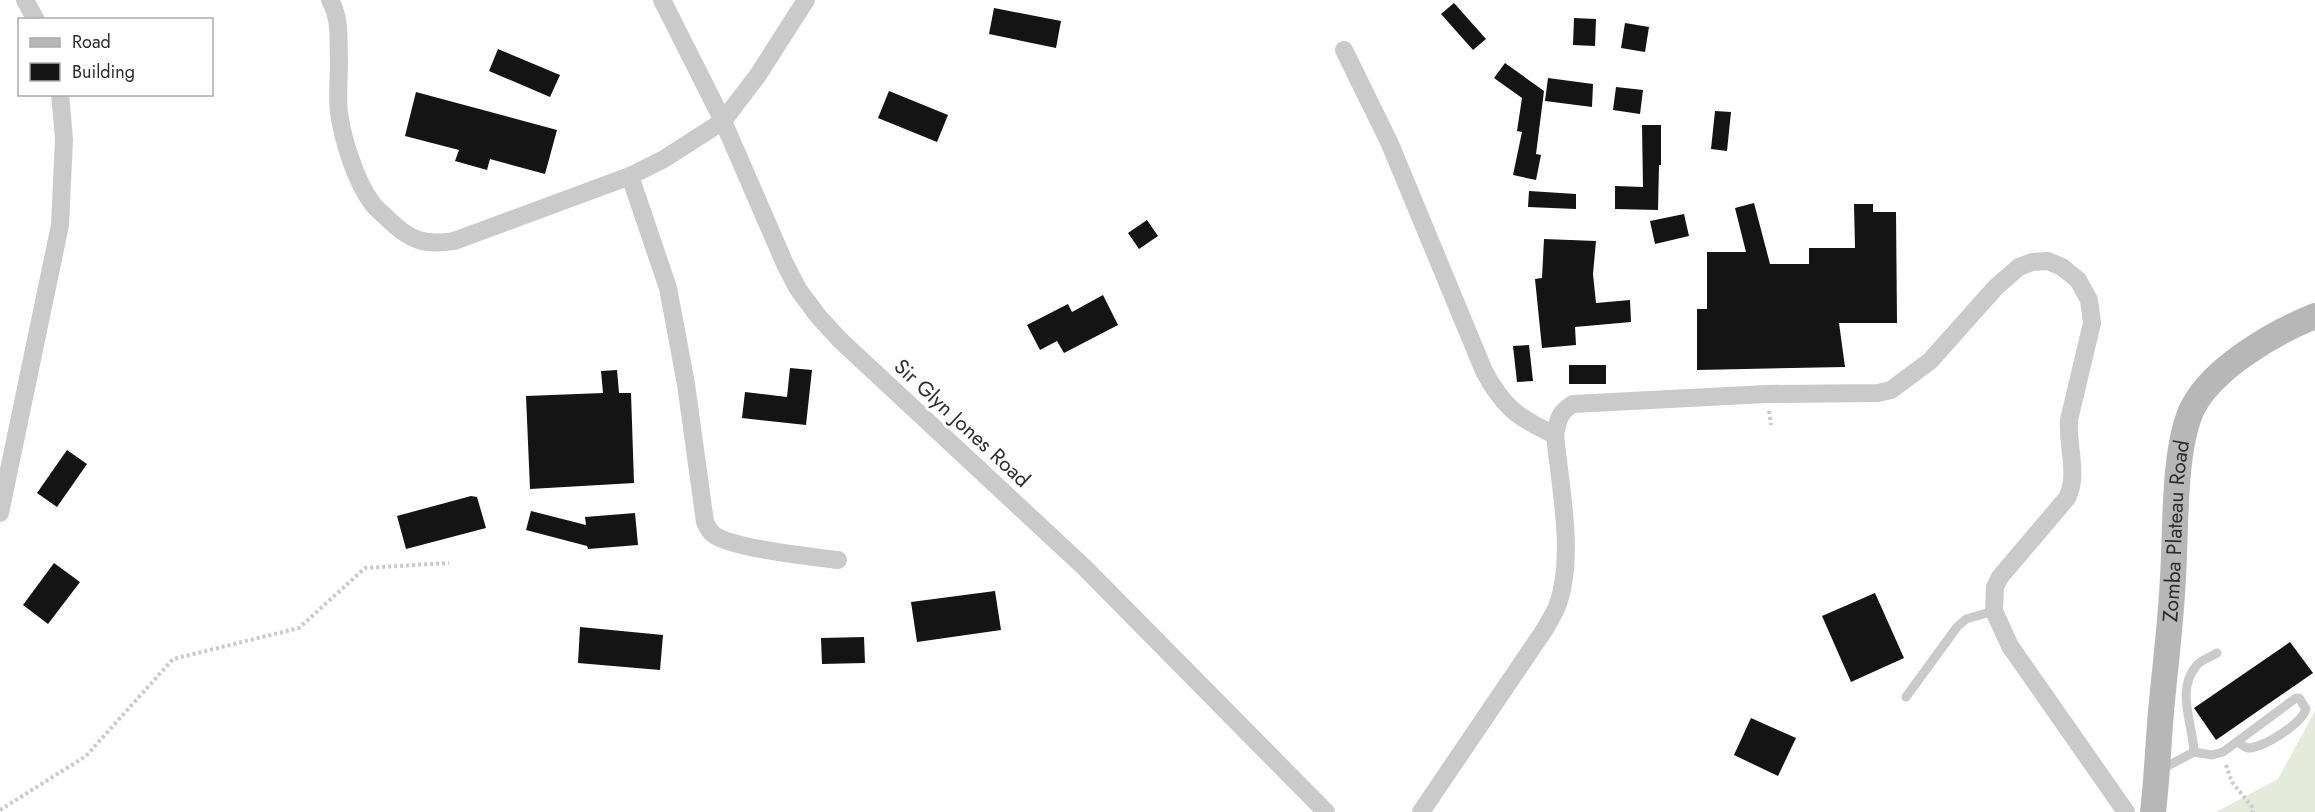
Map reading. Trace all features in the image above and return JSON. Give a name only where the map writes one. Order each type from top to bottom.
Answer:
[{"type":"street","points":[[26,0],[35,18]]},
{"type":"street","points":[[330,0],[335,10],[338,27],[339,112],[355,171],[372,203],[407,234],[423,243],[439,244],[454,241],[630,176],[664,159],[723,121],[758,75],[806,0]]},
{"type":"street","name":"Sir Glyn Jones Road","points":[[662,0],[723,121],[785,264],[798,289],[818,316],[840,340],[1085,568],[1326,812]]},
{"type":"street","points":[[1344,50],[1390,144],[1484,371],[1507,406],[1528,423],[1555,435]]},
{"type":"street","points":[[0,513],[60,225],[64,139],[60,96]]},
{"type":"street","points":[[630,176],[668,288],[686,384],[705,522],[708,529],[721,539],[772,551],[838,560]]},
{"type":"street","points":[[1421,812],[1545,629],[1558,606],[1564,583],[1566,554],[1555,435],[1558,418],[1564,409],[1573,405],[1766,394],[1878,393],[1891,390],[1930,361],[1996,287],[2019,267],[2032,262],[2048,261],[2062,267],[2078,280],[2089,300],[2092,323],[2069,420],[2072,488],[2067,498],[2001,577],[1995,587],[1994,611],[2010,646],[2126,812]]},
{"type":"street","name":"Zomba Plateau Road","points":[[2153,812],[2173,580],[2177,491],[2184,430],[2194,406],[2218,375],[2294,324],[2315,316]]},
{"type":"lane","points":[[1906,697],[1957,627],[1966,619],[1994,611]]},
{"type":"lane","points":[[2194,752],[2194,735],[2186,711],[2187,685],[2197,665],[2217,653]]},
{"type":"lane","points":[[2157,772],[2194,752],[2212,755],[2223,753],[2237,742],[2296,698],[2299,698],[2306,709],[2289,729],[2267,741],[2247,748],[2237,742]]},
{"type":"path","points":[[0,810],[86,756],[173,659],[299,628],[365,568],[449,563]]},
{"type":"path","points":[[2223,753],[2232,782],[2253,807],[2253,812]]},
{"type":"green space","points":[[2315,711],[2315,812],[2216,812],[2278,779]]},
{"type":"building","points":[[1454,3],[1486,39],[1473,50],[1441,14]]},
{"type":"building","points":[[994,8],[1061,21],[1056,48],[989,34]]},
{"type":"building","points":[[1574,18],[1596,19],[1595,46],[1573,45]]},
{"type":"building","points":[[1625,23],[1649,27],[1645,52],[1621,48]]},
{"type":"building","points":[[498,49],[560,75],[550,97],[489,71]]},
{"type":"building","points":[[1505,63],[1544,91],[1536,154],[1541,155],[1536,180],[1513,175],[1522,132],[1517,131],[1522,98],[1494,78]]},
{"type":"building","points":[[1548,78],[1593,84],[1592,107],[1545,101]]},
{"type":"building","points":[[1616,87],[1643,90],[1640,114],[1613,110]]},
{"type":"building","points":[[889,91],[948,115],[937,142],[878,118]]},
{"type":"building","points":[[416,92],[557,130],[545,174],[490,159],[487,170],[455,161],[459,150],[405,136]]},
{"type":"building","points":[[1715,111],[1731,112],[1727,151],[1711,149]]},
{"type":"building","points":[[1642,125],[1661,125],[1658,210],[1615,209],[1615,186],[1643,187]]},
{"type":"building","points":[[1529,191],[1576,194],[1576,209],[1528,207]]},
{"type":"building","points":[[1754,203],[1770,264],[1809,264],[1809,248],[1855,248],[1854,204],[1873,204],[1873,212],[1896,212],[1897,323],[1839,323],[1845,367],[1697,370],[1697,309],[1707,309],[1707,252],[1746,252],[1735,208]]},
{"type":"building","points":[[1684,214],[1689,236],[1655,244],[1650,221]]},
{"type":"building","points":[[1147,220],[1158,236],[1139,249],[1128,233]]},
{"type":"building","points":[[1544,239],[1596,241],[1593,274],[1596,303],[1630,300],[1631,322],[1575,327],[1576,345],[1542,348],[1535,279],[1542,278]]},
{"type":"building","points":[[1103,295],[1118,325],[1064,353],[1057,341],[1040,350],[1027,325],[1068,304],[1072,312]]},
{"type":"building","points":[[1529,345],[1533,381],[1517,382],[1513,346]]},
{"type":"building","points":[[1569,365],[1606,365],[1606,384],[1569,384]]},
{"type":"building","points":[[790,368],[812,370],[806,425],[742,418],[745,392],[787,397]]},
{"type":"building","points":[[617,370],[619,393],[631,393],[634,483],[530,489],[526,396],[603,393],[601,371]]},
{"type":"building","points":[[67,450],[87,464],[57,507],[37,493]]},
{"type":"building","points":[[471,496],[477,497],[486,528],[406,549],[397,516]]},
{"type":"building","points":[[531,511],[586,525],[585,517],[635,513],[638,545],[588,549],[587,546],[526,530]]},
{"type":"building","points":[[54,563],[80,582],[48,624],[23,605]]},
{"type":"building","points":[[995,591],[1001,630],[917,642],[911,602]]},
{"type":"building","points":[[1875,593],[1904,658],[1851,682],[1822,616]]},
{"type":"building","points":[[580,627],[663,635],[660,670],[578,663]]},
{"type":"building","points":[[864,637],[865,663],[822,664],[821,638]]},
{"type":"building","points":[[2290,642],[2313,673],[2216,740],[2194,708]]},
{"type":"building","points":[[1751,718],[1796,738],[1778,776],[1734,755]]}]
